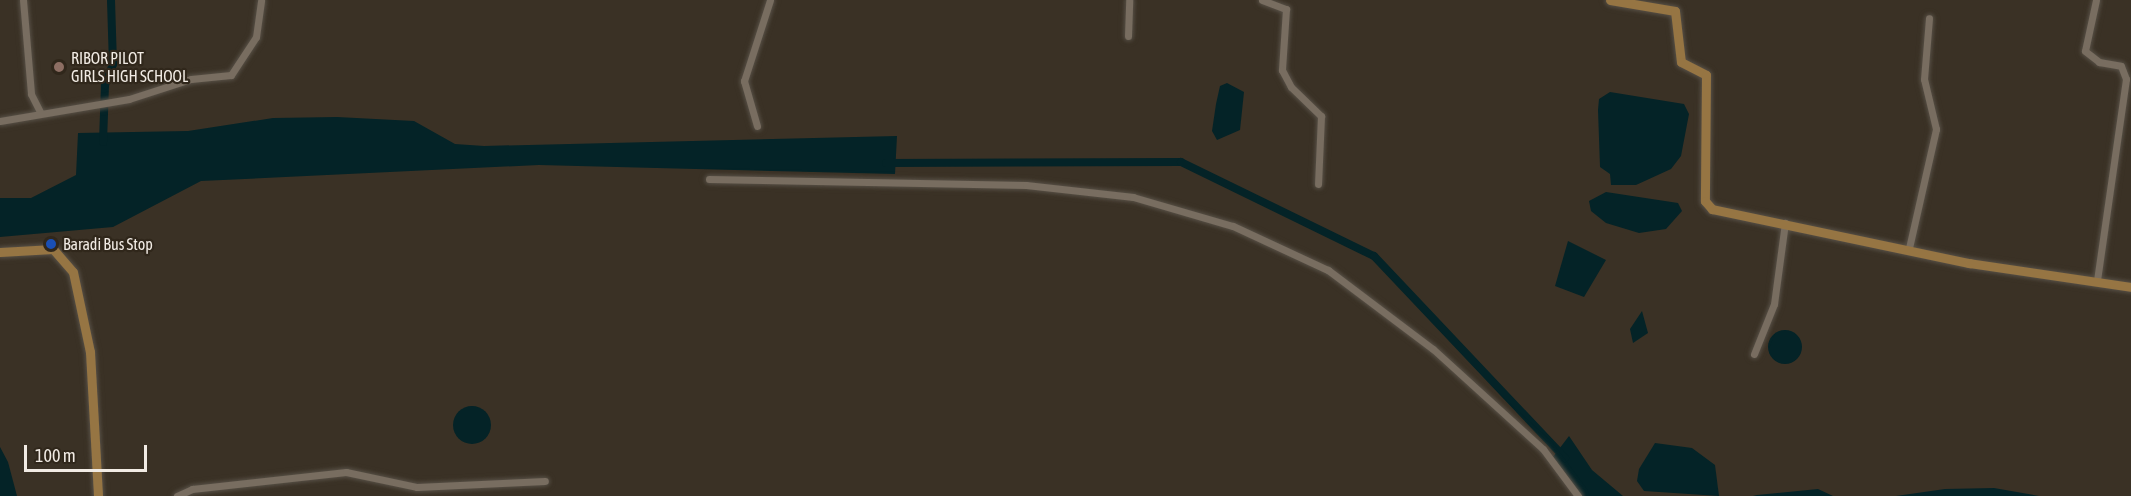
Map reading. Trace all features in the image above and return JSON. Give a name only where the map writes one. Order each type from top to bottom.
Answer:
[{"type":"street","points":[[23,0],[31,94],[40,112]]},
{"type":"street","points":[[0,121],[87,102],[129,99],[190,79],[231,75],[256,37],[261,0]]},
{"type":"street","points":[[757,126],[744,81],[770,0]]},
{"type":"street","points":[[1128,36],[1129,0]]},
{"type":"street","points":[[1262,0],[1286,9],[1282,70],[1296,93],[1321,116],[1318,184]]},
{"type":"street","points":[[1610,0],[1675,10],[1681,62],[1706,75],[1708,205],[1910,248],[1969,263],[2131,286]]},
{"type":"street","points":[[2096,0],[2085,51],[2099,62],[2121,66],[2126,79],[2097,280]]},
{"type":"street","points":[[1910,248],[1936,129],[1924,79],[1929,18]]},
{"type":"street","points":[[709,179],[1026,185],[1133,197],[1233,226],[1328,270],[1433,348],[1543,449],[1575,493]]},
{"type":"street","points":[[1754,354],[1774,304],[1785,223]]},
{"type":"street","points":[[0,252],[53,249],[73,272],[90,352],[98,496]]},
{"type":"street","points":[[177,496],[192,489],[346,472],[417,486],[545,481]]},
{"type":"water","points":[[1227,83],[1244,92],[1240,130],[1217,140],[1212,131],[1216,104],[1220,86]]},
{"type":"water","points":[[1610,92],[1684,104],[1689,114],[1681,156],[1671,169],[1636,185],[1611,185],[1610,174],[1600,167],[1598,110],[1599,99]]},
{"type":"water","points":[[337,117],[414,121],[455,144],[484,146],[897,136],[895,174],[539,165],[201,181],[113,227],[0,237],[0,198],[31,198],[76,175],[78,133],[188,131],[273,118]]},
{"type":"water","points":[[1606,192],[1678,203],[1682,211],[1666,229],[1639,233],[1606,223],[1591,211],[1589,201]]},
{"type":"water","points":[[1568,241],[1606,260],[1584,297],[1555,286]]},
{"type":"water","points":[[1642,311],[1648,333],[1633,343],[1630,329]]},
{"type":"water","points":[[1785,330],[1797,335],[1802,347],[1797,359],[1785,364],[1773,359],[1768,347],[1773,335]]},
{"type":"water","points":[[472,406],[485,412],[491,425],[485,438],[472,444],[459,438],[453,425],[459,412]]},
{"type":"water","points":[[1569,436],[1592,470],[1623,496],[1581,496],[1571,486],[1553,457]]},
{"type":"water","points":[[1655,443],[1692,448],[1715,465],[1719,496],[1644,491],[1637,481],[1639,469]]},
{"type":"water","points":[[0,447],[8,462],[17,496],[0,496]]},
{"type":"water","points":[[1994,488],[2039,496],[1896,496],[1945,489]]},
{"type":"water","points":[[1818,489],[1833,496],[1753,496],[1757,495]]},
{"type":"waterway","points":[[103,142],[105,85],[113,64],[111,0]]},
{"type":"waterway","points":[[886,163],[1181,162],[1374,256],[1565,458]]},
{"type":"place","name":"RIBOR PILOT GIRLS HIGH SCHOOL","points":[[59,67]]},
{"type":"place","name":"Baradi Bus Stop","points":[[51,244]]}]
